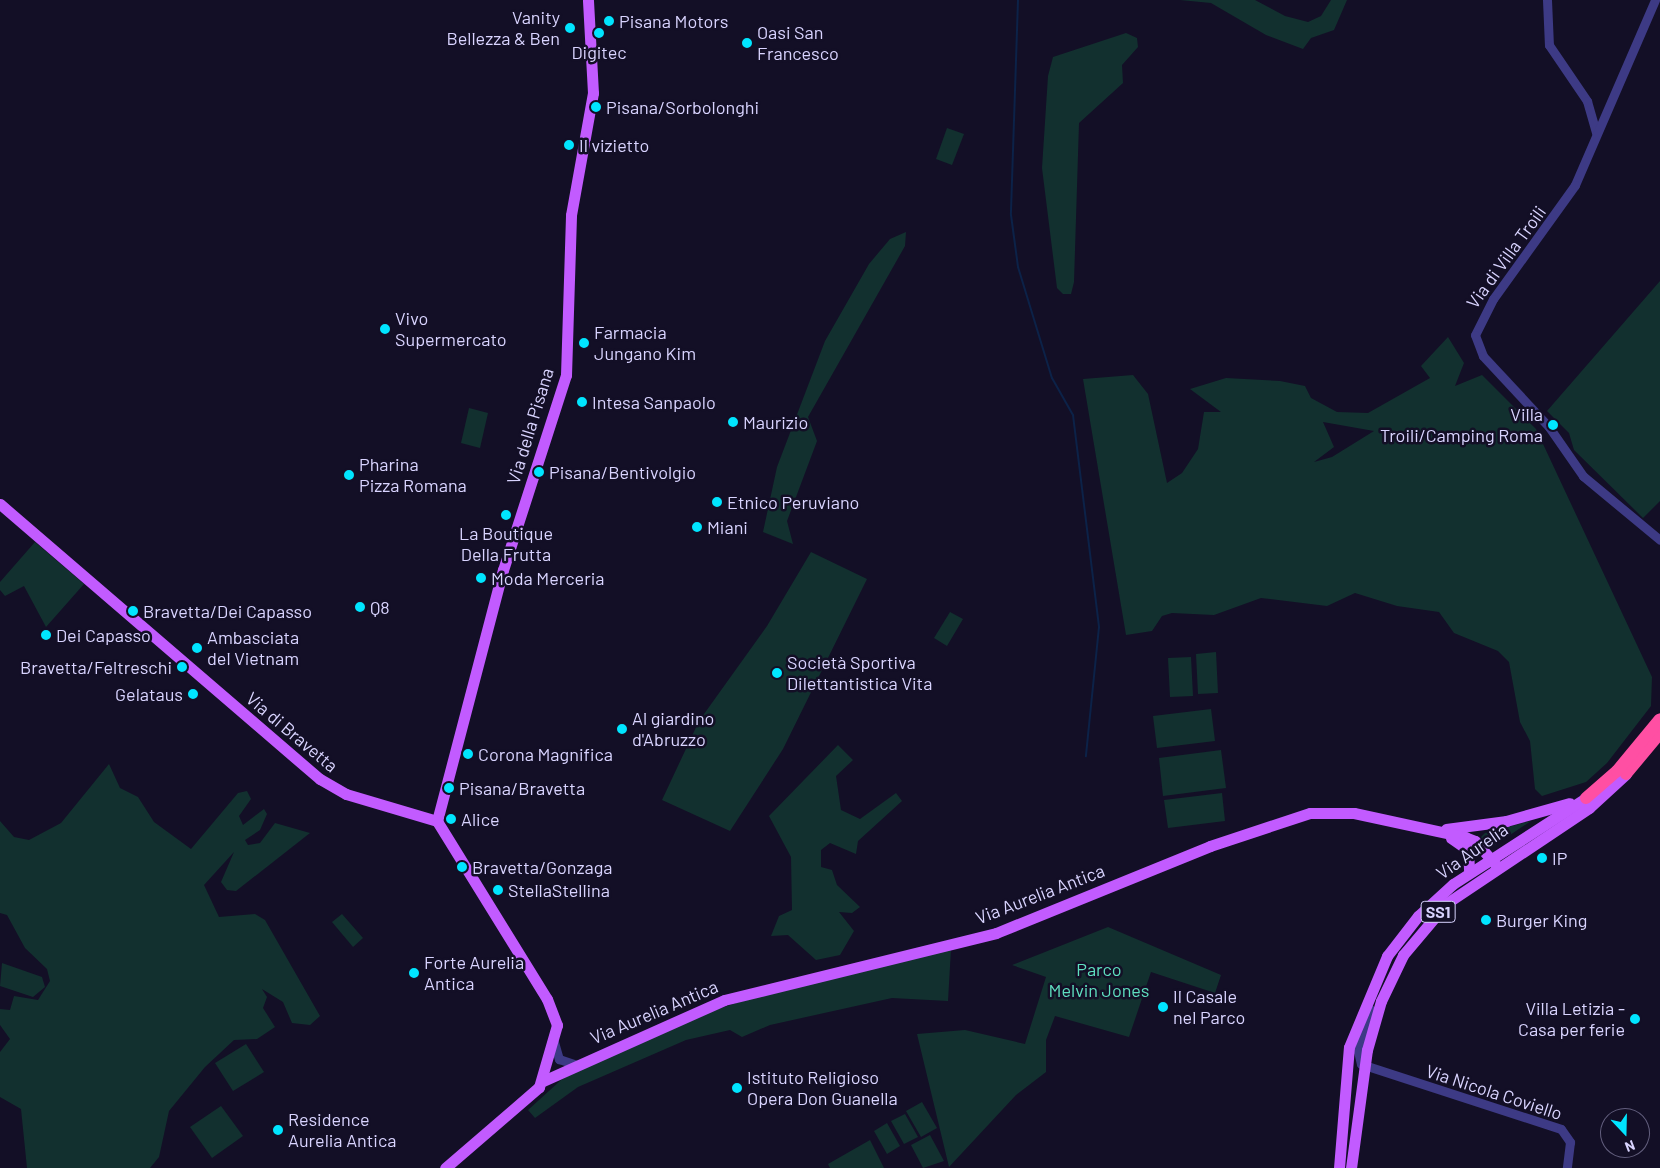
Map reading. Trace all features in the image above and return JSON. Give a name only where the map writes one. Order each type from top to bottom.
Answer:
[{"type":"highway","points":[[1642,738],[1660,713]]},
{"type":"highway","name":"Via Aurelia","points":[[1586,798],[1617,771],[1642,738],[1660,719]]},
{"type":"highway","name":"Via Aurelia","points":[[1626,774],[1660,733]]},
{"type":"main road","name":"Via della Pisana","points":[[437,821],[496,595],[566,375],[572,209],[593,93],[588,0]]},
{"type":"main road","name":"Via di Bravetta","points":[[0,504],[320,779],[346,794],[437,821]]},
{"type":"main road","name":"Via Aurelia","points":[[1351,1168],[1364,1066],[1381,1001],[1402,956],[1440,910],[1498,867],[1589,808],[1626,774]]},
{"type":"main road","points":[[1475,842],[1480,832],[1506,821],[1586,798]]},
{"type":"main road","name":"Via Aurelia","points":[[1339,1168],[1349,1047],[1377,975],[1418,916],[1469,871],[1586,798]]},
{"type":"main road","name":"Via Aurelia Antica","points":[[543,1082],[576,1065],[724,1000],[996,933],[1290,818],[1336,811],[1434,830]]},
{"type":"main road","points":[[437,821],[554,1012],[554,1042],[543,1082],[446,1168]]},
{"type":"main road","points":[[1434,830],[1506,821]]},
{"type":"main road","points":[[1434,830],[1475,842],[1498,867]]},
{"type":"main road","points":[[1434,830],[1465,846],[1470,857],[1469,871]]},
{"type":"street","points":[[1547,0],[1549,45],[1587,101],[1596,133]]},
{"type":"street","name":"Via di Villa Troili","points":[[1655,0],[1566,202],[1493,299],[1476,328],[1476,338],[1483,356],[1549,427],[1583,476],[1660,540]]},
{"type":"street","points":[[1364,1066],[1358,1051],[1377,975]]},
{"type":"street","points":[[554,1042],[559,1059],[576,1065]]},
{"type":"street","name":"Via Nicola Coviello","points":[[1364,1066],[1562,1129],[1570,1142],[1566,1168]]},
{"type":"green space","points":[[1180,0],[1255,0],[1285,16],[1308,22],[1321,16],[1331,0],[1347,0],[1334,30],[1311,38],[1303,49],[1266,35],[1211,3]]},
{"type":"green space","points":[[1126,33],[1137,38],[1138,47],[1122,65],[1123,83],[1079,123],[1074,282],[1071,294],[1063,294],[1057,288],[1042,168],[1048,76],[1053,57]]},
{"type":"green space","points":[[947,128],[964,134],[952,165],[936,159]]},
{"type":"green space","points":[[906,232],[905,246],[808,417],[817,441],[787,521],[793,544],[763,532],[777,467],[825,341],[869,264],[890,239]]},
{"type":"green space","points":[[1660,281],[1660,501],[1643,518],[1574,450],[1569,433],[1547,411]]},
{"type":"green space","points":[[1448,337],[1464,363],[1455,386],[1482,375],[1536,429],[1652,677],[1651,706],[1607,763],[1586,782],[1542,796],[1535,789],[1530,741],[1520,722],[1509,662],[1498,651],[1454,633],[1439,612],[1397,606],[1355,593],[1327,606],[1261,598],[1214,615],[1172,613],[1162,616],[1152,631],[1126,635],[1083,379],[1133,375],[1148,394],[1167,483],[1182,473],[1198,449],[1204,412],[1221,412],[1190,389],[1226,378],[1280,381],[1305,386],[1311,398],[1337,412],[1368,413],[1430,378],[1421,366]],"holes":[[[1323,422],[1374,431],[1332,457],[1314,462],[1334,447]]]},
{"type":"green space","points":[[469,408],[488,413],[480,448],[461,443]]},
{"type":"green space","points":[[35,542],[84,584],[46,627],[24,586],[5,596],[0,590],[0,582]]},
{"type":"green space","name":"Società Sportiva Dilettantistica Vita","points":[[811,552],[867,579],[783,749],[730,831],[662,800],[699,721],[767,626]]},
{"type":"green space","points":[[950,612],[963,619],[947,646],[934,638]]},
{"type":"green space","points":[[1216,652],[1218,693],[1198,694],[1196,654]]},
{"type":"green space","points":[[1191,657],[1193,696],[1170,697],[1168,658]]},
{"type":"green space","points":[[1211,709],[1215,741],[1157,748],[1153,716]]},
{"type":"green space","points":[[838,745],[853,760],[836,776],[841,810],[860,819],[896,793],[902,801],[858,841],[856,854],[830,843],[821,850],[821,867],[832,870],[837,885],[860,907],[852,913],[839,912],[854,931],[840,955],[816,960],[788,935],[771,936],[779,916],[792,910],[791,857],[769,816]]},
{"type":"green space","points":[[1221,750],[1226,788],[1163,796],[1159,758]]},
{"type":"green space","points":[[109,764],[120,788],[138,797],[154,822],[191,849],[238,793],[247,791],[251,799],[239,816],[243,825],[264,809],[267,814],[260,830],[245,840],[248,845],[260,843],[275,823],[310,833],[236,891],[227,890],[221,882],[234,852],[204,885],[219,917],[255,914],[265,920],[320,1016],[310,1025],[292,1023],[283,1002],[262,989],[267,997],[263,1008],[275,1027],[257,1039],[234,1040],[205,1067],[169,1111],[159,1157],[150,1168],[27,1168],[21,1109],[0,1097],[0,1052],[10,1039],[0,1025],[0,1009],[10,1010],[14,996],[38,1000],[50,981],[47,969],[25,948],[7,915],[0,913],[0,821],[14,837],[29,840],[61,823]]},
{"type":"green space","points":[[1222,793],[1225,821],[1168,828],[1164,800]]},
{"type":"green space","points":[[1531,821],[1489,849],[1481,837],[1485,833]]},
{"type":"green space","points":[[342,914],[363,938],[353,947],[332,922]]},
{"type":"green space","name":"Parco Melvin Jones","points":[[1108,927],[1221,975],[1215,993],[1151,972],[1129,1037],[1055,1016],[1046,1040],[1046,1072],[1016,1095],[949,1167],[917,1034],[965,1030],[1025,1044],[1046,977],[1012,965]]},
{"type":"green space","points":[[951,949],[948,1001],[892,998],[770,1025],[742,1037],[730,1030],[686,1040],[578,1087],[535,1118],[528,1110],[561,1080],[600,1057],[712,1011],[773,991]]},
{"type":"green space","points":[[2,963],[42,977],[45,987],[33,997],[0,986]]},
{"type":"green space","points":[[246,1044],[264,1072],[233,1091],[215,1063]]},
{"type":"green space","points":[[922,1102],[937,1128],[921,1137],[906,1111]]},
{"type":"green space","points":[[221,1106],[243,1136],[212,1158],[190,1127]]},
{"type":"green space","points":[[905,1114],[918,1137],[904,1144],[891,1121]]},
{"type":"green space","points":[[887,1123],[900,1146],[887,1154],[874,1131]]},
{"type":"green space","points":[[930,1135],[944,1161],[923,1168],[911,1145]]},
{"type":"green space","points":[[870,1140],[884,1168],[830,1168],[828,1164]]},
{"type":"waterway","points":[[1018,0],[1011,215],[1018,267],[1052,378],[1073,415],[1099,627],[1086,756]]},
{"type":"place","name":"Pisana Motors","points":[[609,21]]},
{"type":"place","name":"Vanity Bellezza & Ben","points":[[570,28]]},
{"type":"place","name":"Digitec","points":[[599,33]]},
{"type":"place","name":"Oasi San Francesco","points":[[747,43]]},
{"type":"place","name":"Pisana/Sorbolonghi","points":[[596,107]]},
{"type":"place","name":"Il vizietto","points":[[569,145]]},
{"type":"place","name":"Vivo Supermercato","points":[[385,329]]},
{"type":"place","name":"Farmacia Jungano Kim","points":[[584,343]]},
{"type":"place","name":"Intesa Sanpaolo","points":[[582,402]]},
{"type":"place","name":"Maurizio","points":[[733,422]]},
{"type":"place","name":"Villa Troili/Camping Roma","points":[[1553,425]]},
{"type":"place","name":"Pisana/Bentivolgio","points":[[539,472]]},
{"type":"place","name":"Pharina Pizza Romana","points":[[349,475]]},
{"type":"place","name":"Etnico Peruviano","points":[[717,502]]},
{"type":"place","name":"La Boutique Della Frutta","points":[[506,515]]},
{"type":"place","name":"Miani","points":[[697,527]]},
{"type":"place","name":"Moda Merceria","points":[[481,578]]},
{"type":"place","name":"Q8","points":[[360,607]]},
{"type":"place","name":"Bravetta/Dei Capasso","points":[[133,611]]},
{"type":"place","name":"Dei Capasso","points":[[46,635]]},
{"type":"place","name":"Ambasciata del Vietnam","points":[[197,648]]},
{"type":"place","name":"Bravetta/Feltreschi","points":[[182,667]]},
{"type":"place","name":"Società Sportiva Dilettantistica Vita","points":[[777,673]]},
{"type":"place","name":"Gelataus","points":[[193,694]]},
{"type":"place","name":"Al giardino d'Abruzzo","points":[[622,729]]},
{"type":"place","name":"Corona Magnifica","points":[[468,754]]},
{"type":"place","name":"Pisana/Bravetta","points":[[449,788]]},
{"type":"place","name":"Alice","points":[[451,819]]},
{"type":"place","name":"IP","points":[[1542,858]]},
{"type":"place","name":"Bravetta/Gonzaga","points":[[462,867]]},
{"type":"place","name":"StellaStellina","points":[[498,890]]},
{"type":"place","name":"Burger King","points":[[1486,920]]},
{"type":"place","name":"Forte Aurelia Antica","points":[[414,973]]},
{"type":"place","name":"Il Casale nel Parco","points":[[1163,1007]]},
{"type":"place","name":"Villa Letizia - Casa per ferie","points":[[1635,1019]]},
{"type":"place","name":"Istituto Religioso Opera Don Guanella","points":[[737,1088]]},
{"type":"place","name":"Residence Aurelia Antica","points":[[278,1130]]}]
